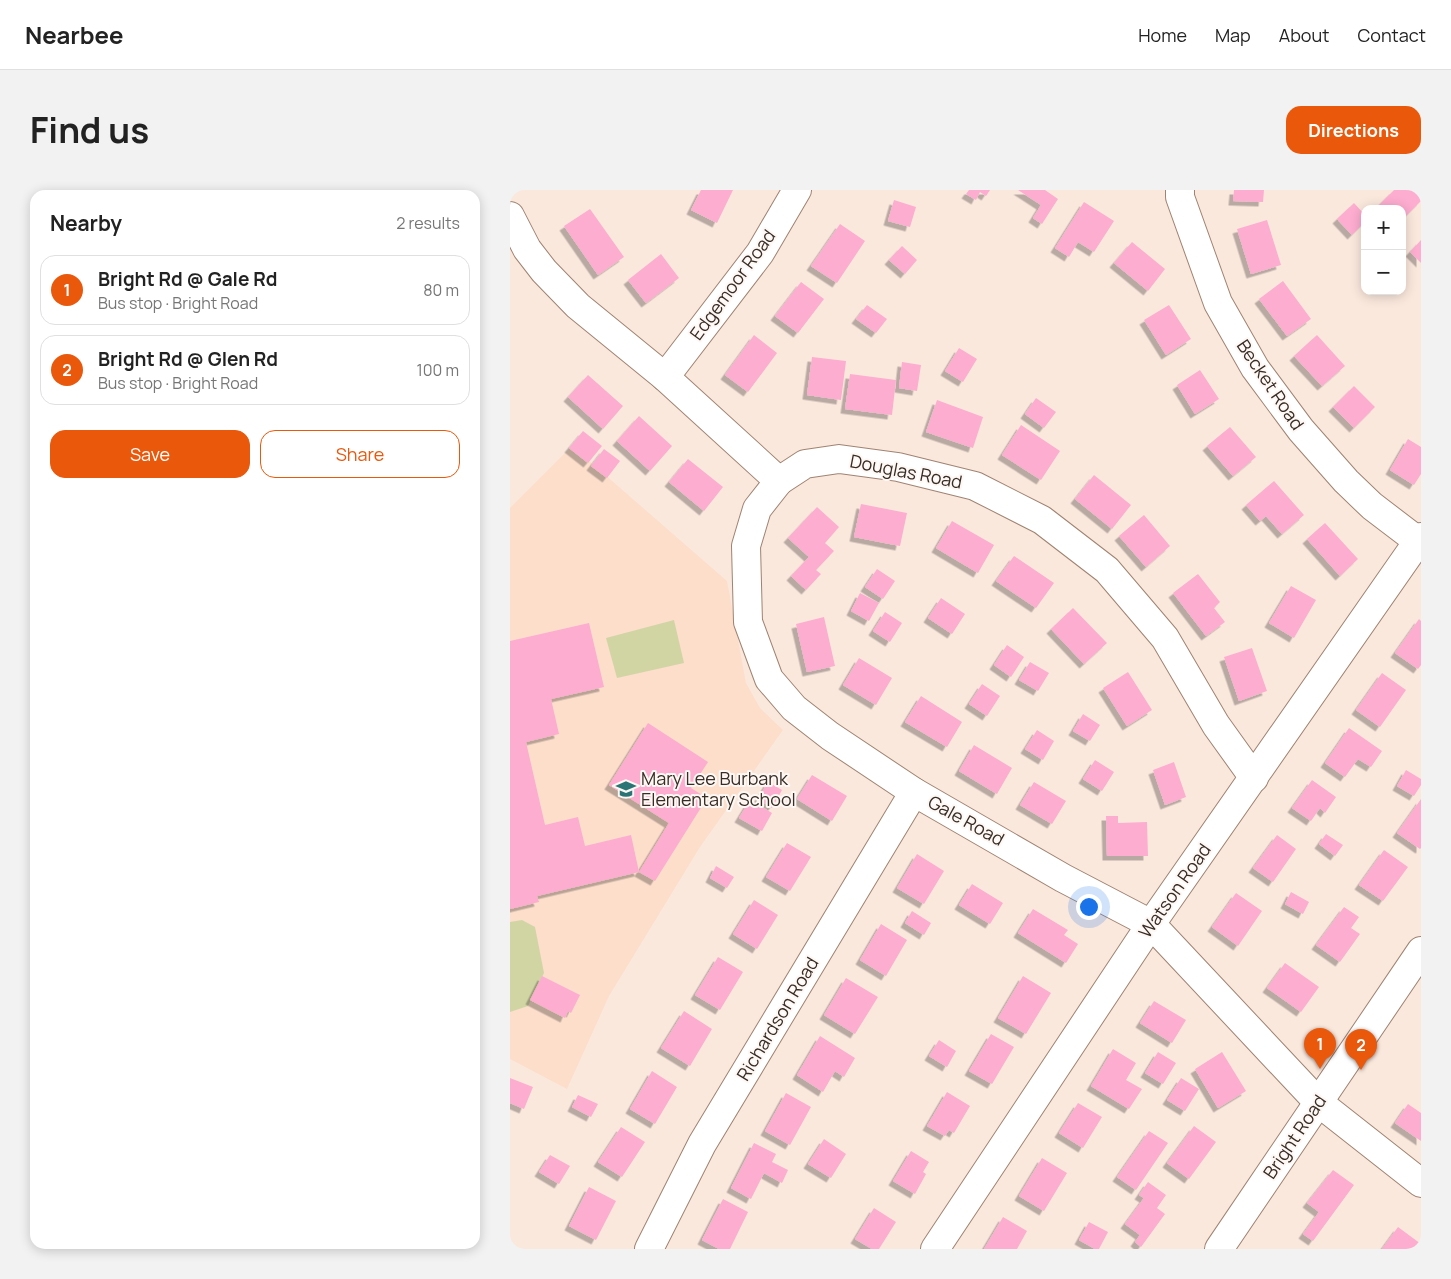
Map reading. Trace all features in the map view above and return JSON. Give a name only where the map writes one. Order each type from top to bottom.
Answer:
[{"type":"street","name":"Edgemoor Road","points":[[665,377],[760,254],[797,190]]},
{"type":"street","name":"Becket Road","points":[[1174,192],[1218,303],[1255,368],[1301,430],[1346,481],[1372,506],[1420,539]]},
{"type":"street","points":[[510,216],[527,249],[544,271],[578,306],[665,377],[779,481]]},
{"type":"street","name":"Douglas Road","points":[[779,481],[805,464],[839,459],[898,467],[975,486],[1042,520],[1107,570],[1165,638],[1216,725],[1254,778]]},
{"type":"street","name":"Gale Road","points":[[779,481],[757,509],[746,546],[748,622],[770,679],[794,708],[830,736],[914,792],[1064,878],[1151,924],[1318,1102],[1421,1183]]},
{"type":"street","name":"Watson Road","points":[[935,1249],[1151,924],[1420,539]]},
{"type":"street","name":"Richardson Road","points":[[649,1249],[702,1144],[914,792]]},
{"type":"street","name":"Bright Road","points":[[1220,1249],[1421,950]]},
{"type":"shaded area","name":"Mary Lee Burbank Elementary School","points":[[572,446],[727,581],[746,683],[760,708],[783,730],[700,847],[609,996],[567,1089],[510,1059],[510,508]]},
{"type":"green space","points":[[674,620],[684,663],[617,678],[606,638]]},
{"type":"green space","points":[[522,920],[535,927],[544,973],[528,1006],[510,1012],[510,922]]},
{"type":"building","points":[[701,190],[733,190],[717,223],[691,210]]},
{"type":"building","points":[[969,190],[990,190],[986,196],[980,192],[976,200],[966,194]]},
{"type":"building","points":[[1018,190],[1045,190],[1058,199],[1042,224],[1033,218],[1041,205]]},
{"type":"building","points":[[1234,190],[1264,190],[1263,202],[1233,201]]},
{"type":"building","points":[[1394,190],[1421,190],[1421,201],[1406,216],[1406,205],[1379,205]]},
{"type":"building","points":[[894,200],[916,207],[910,227],[888,221]]},
{"type":"building","points":[[1084,202],[1114,221],[1094,252],[1078,242],[1069,257],[1055,248]]},
{"type":"building","points":[[1354,203],[1361,211],[1361,226],[1352,235],[1337,219]]},
{"type":"building","points":[[590,209],[624,257],[598,275],[564,226]]},
{"type":"building","points":[[1267,220],[1281,265],[1251,274],[1237,229]]},
{"type":"building","points":[[840,224],[865,241],[837,283],[811,266]]},
{"type":"building","points":[[1421,240],[1421,263],[1410,252]]},
{"type":"building","points":[[1132,242],[1165,269],[1148,291],[1114,263]]},
{"type":"building","points":[[902,246],[917,260],[905,274],[889,260]]},
{"type":"building","points":[[661,254],[679,278],[646,303],[628,280]]},
{"type":"building","points":[[1283,281],[1311,319],[1287,336],[1259,299]]},
{"type":"building","points":[[801,282],[824,299],[798,333],[775,316]]},
{"type":"building","points":[[867,305],[887,319],[876,333],[856,319]]},
{"type":"building","points":[[1169,305],[1191,339],[1166,355],[1144,320]]},
{"type":"building","points":[[754,335],[777,353],[748,392],[725,375]]},
{"type":"building","points":[[1317,335],[1345,366],[1322,386],[1294,356]]},
{"type":"building","points":[[959,348],[977,359],[963,382],[945,371]]},
{"type":"building","points":[[812,357],[846,361],[841,400],[807,395]]},
{"type":"building","points":[[902,362],[921,365],[917,391],[899,388]]},
{"type":"building","points":[[1200,370],[1219,399],[1195,414],[1177,385]]},
{"type":"building","points":[[850,374],[896,380],[892,415],[845,409]]},
{"type":"building","points":[[588,375],[623,406],[603,429],[568,397]]},
{"type":"building","points":[[1354,386],[1375,407],[1354,428],[1333,407]]},
{"type":"building","points":[[1036,398],[1056,412],[1044,428],[1025,414]]},
{"type":"building","points":[[937,400],[983,417],[973,448],[926,432]]},
{"type":"building","points":[[639,416],[672,446],[650,471],[617,441]]},
{"type":"building","points":[[1021,425],[1060,451],[1041,480],[1002,455]]},
{"type":"building","points":[[1230,427],[1256,457],[1233,476],[1207,446]]},
{"type":"building","points":[[583,431],[602,446],[588,463],[569,448]]},
{"type":"building","points":[[1408,439],[1421,447],[1421,474],[1414,485],[1390,470]]},
{"type":"building","points":[[604,449],[620,461],[607,478],[591,466]]},
{"type":"building","points":[[688,459],[723,487],[704,511],[669,482]]},
{"type":"building","points":[[1094,475],[1131,505],[1112,529],[1075,499]]},
{"type":"building","points":[[1274,481],[1304,515],[1282,534],[1266,516],[1260,521],[1246,505]]},
{"type":"building","points":[[861,504],[907,513],[900,546],[854,537]]},
{"type":"building","points":[[817,507],[839,527],[825,543],[834,551],[816,570],[821,574],[806,590],[791,576],[809,557],[788,538]]},
{"type":"building","points":[[1144,515],[1170,546],[1146,567],[1119,536]]},
{"type":"building","points":[[952,521],[994,545],[978,573],[936,548]]},
{"type":"building","points":[[1325,523],[1358,559],[1340,576],[1307,539]]},
{"type":"building","points":[[1014,556],[1054,583],[1036,608],[996,581]]},
{"type":"building","points":[[877,569],[895,581],[883,599],[865,587]]},
{"type":"building","points":[[1198,574],[1220,602],[1214,608],[1225,622],[1206,636],[1173,593]]},
{"type":"building","points":[[1291,586],[1316,600],[1294,638],[1269,623]]},
{"type":"building","points":[[860,593],[879,603],[869,621],[851,611]]},
{"type":"building","points":[[941,598],[965,614],[952,634],[928,618]]},
{"type":"building","points":[[1073,608],[1107,643],[1084,664],[1051,629]]},
{"type":"building","points":[[885,612],[902,623],[890,642],[873,631]]},
{"type":"building","points":[[824,617],[835,666],[807,672],[796,624]]},
{"type":"building","points":[[1419,619],[1421,621],[1421,665],[1418,669],[1395,653]]},
{"type":"building","points":[[589,623],[604,687],[551,699],[559,734],[526,742],[545,825],[578,817],[585,846],[631,835],[639,872],[537,896],[539,902],[510,909],[510,641]]},
{"type":"building","points":[[1007,645],[1024,657],[1011,677],[994,665]]},
{"type":"building","points":[[1252,648],[1267,691],[1239,701],[1224,657]]},
{"type":"building","points":[[859,658],[892,678],[876,705],[843,685]]},
{"type":"building","points":[[1030,662],[1049,673],[1038,691],[1019,680]]},
{"type":"building","points":[[1128,672],[1152,710],[1127,726],[1103,688]]},
{"type":"building","points":[[1382,673],[1406,690],[1380,727],[1356,710]]},
{"type":"building","points":[[982,684],[1000,696],[987,716],[969,704]]},
{"type":"building","points":[[921,696],[962,722],[947,747],[905,722]]},
{"type":"building","points":[[1083,714],[1100,725],[1090,741],[1073,731]]},
{"type":"building","points":[[648,723],[708,762],[691,788],[707,798],[655,881],[639,872],[669,823],[609,785]]},
{"type":"building","points":[[1349,728],[1382,751],[1371,767],[1358,759],[1345,777],[1325,763]]},
{"type":"building","points":[[1037,730],[1054,741],[1043,760],[1025,749]]},
{"type":"building","points":[[974,745],[1012,768],[997,794],[959,771]]},
{"type":"building","points":[[1095,760],[1114,772],[1102,791],[1083,779]]},
{"type":"building","points":[[1174,762],[1186,797],[1165,805],[1153,770]]},
{"type":"building","points":[[1406,770],[1421,779],[1421,785],[1414,796],[1397,786]]},
{"type":"building","points":[[812,775],[847,796],[832,821],[797,799]]},
{"type":"building","points":[[1312,780],[1336,797],[1325,813],[1320,808],[1311,821],[1292,808]]},
{"type":"building","points":[[768,782],[782,790],[772,808],[758,799]]},
{"type":"building","points":[[1034,782],[1066,801],[1052,824],[1020,805]]},
{"type":"building","points":[[1421,799],[1421,848],[1420,849],[1397,833]]},
{"type":"building","points":[[750,800],[772,813],[762,831],[739,818]]},
{"type":"building","points":[[1106,816],[1118,816],[1118,823],[1147,822],[1148,856],[1107,856]]},
{"type":"building","points":[[1326,834],[1343,845],[1335,856],[1319,844]]},
{"type":"building","points":[[1277,835],[1296,849],[1273,882],[1253,868]]},
{"type":"building","points":[[787,843],[811,857],[790,891],[766,877]]},
{"type":"building","points":[[1384,850],[1408,867],[1383,901],[1359,885]]},
{"type":"building","points":[[917,854],[944,871],[924,904],[897,888]]},
{"type":"building","points":[[716,866],[734,877],[727,888],[710,878]]},
{"type":"building","points":[[972,884],[1003,903],[990,924],[959,905]]},
{"type":"building","points":[[1291,892],[1309,902],[1303,914],[1285,904]]},
{"type":"building","points":[[1236,893],[1262,911],[1238,946],[1212,927]]},
{"type":"building","points":[[754,900],[778,915],[757,949],[733,934]]},
{"type":"building","points":[[1344,907],[1359,917],[1351,928],[1360,934],[1340,962],[1316,945]]},
{"type":"building","points":[[1033,909],[1068,930],[1064,935],[1078,944],[1066,963],[1018,933]]},
{"type":"building","points":[[912,911],[931,923],[924,935],[905,923]]},
{"type":"building","points":[[881,924],[907,940],[886,976],[860,960]]},
{"type":"building","points":[[718,957],[743,972],[720,1010],[695,995]]},
{"type":"building","points":[[1285,963],[1319,987],[1301,1012],[1267,988]]},
{"type":"building","points":[[542,976],[580,995],[571,1013],[568,1011],[565,1018],[530,1000]]},
{"type":"building","points":[[1023,976],[1051,993],[1026,1034],[998,1018]]},
{"type":"building","points":[[846,978],[878,997],[855,1034],[824,1015]]},
{"type":"building","points":[[1154,1001],[1186,1020],[1172,1043],[1140,1023]]},
{"type":"building","points":[[684,1011],[712,1029],[690,1066],[661,1048]]},
{"type":"building","points":[[991,1034],[1014,1047],[992,1084],[969,1071]]},
{"type":"building","points":[[820,1036],[855,1058],[844,1077],[835,1071],[823,1092],[797,1075]]},
{"type":"building","points":[[939,1040],[956,1051],[947,1067],[929,1056]]},
{"type":"building","points":[[1113,1049],[1136,1063],[1126,1080],[1142,1089],[1129,1109],[1091,1086]]},
{"type":"building","points":[[1158,1052],[1176,1063],[1163,1084],[1145,1073]]},
{"type":"building","points":[[1222,1052],[1246,1091],[1218,1108],[1195,1069]]},
{"type":"building","points":[[652,1071],[677,1087],[655,1124],[630,1109]]},
{"type":"building","points":[[510,1078],[533,1087],[524,1109],[510,1103]]},
{"type":"building","points":[[1181,1078],[1199,1089],[1185,1111],[1167,1100]]},
{"type":"building","points":[[947,1092],[970,1106],[954,1133],[949,1130],[945,1136],[927,1126]]},
{"type":"building","points":[[786,1093],[811,1107],[790,1145],[765,1131]]},
{"type":"building","points":[[578,1095],[598,1104],[591,1117],[572,1107]]},
{"type":"building","points":[[1078,1103],[1102,1117],[1083,1148],[1059,1133]]},
{"type":"building","points":[[1408,1104],[1421,1113],[1421,1141],[1395,1123]]},
{"type":"building","points":[[1194,1126],[1216,1142],[1189,1179],[1167,1163]]},
{"type":"building","points":[[621,1127],[645,1142],[622,1177],[598,1162]]},
{"type":"building","points":[[1149,1131],[1168,1143],[1136,1190],[1117,1177]]},
{"type":"building","points":[[824,1139],[846,1154],[831,1178],[808,1164]]},
{"type":"building","points":[[754,1143],[776,1154],[772,1162],[788,1170],[782,1183],[764,1173],[751,1199],[731,1188]]},
{"type":"building","points":[[911,1151],[929,1162],[923,1172],[926,1174],[915,1194],[893,1181]]},
{"type":"building","points":[[550,1155],[570,1166],[559,1184],[539,1172]]},
{"type":"building","points":[[1042,1158],[1067,1173],[1044,1211],[1019,1196]]},
{"type":"building","points":[[1333,1170],[1354,1185],[1313,1241],[1303,1234],[1319,1212],[1307,1203]]},
{"type":"building","points":[[1148,1182],[1166,1195],[1157,1208],[1165,1214],[1141,1247],[1135,1242],[1140,1235],[1125,1224],[1144,1198],[1139,1195]]},
{"type":"building","points":[[589,1187],[616,1201],[596,1240],[569,1226]]},
{"type":"building","points":[[723,1199],[748,1212],[730,1249],[719,1249],[702,1240]]},
{"type":"building","points":[[874,1208],[896,1222],[879,1249],[872,1249],[855,1239]]},
{"type":"building","points":[[1003,1217],[1027,1231],[1017,1249],[984,1249]]},
{"type":"building","points":[[1089,1222],[1108,1232],[1099,1249],[1095,1249],[1079,1240]]},
{"type":"building","points":[[1398,1227],[1421,1244],[1421,1249],[1382,1249]]},
{"type":"place","name":"Mary Lee Burbank Elementary School","points":[[626,789]]},
{"type":"place","name":"Bright Rd @ Gale Rd","points":[[1320,1069]]},
{"type":"place","name":"Bright Rd @ Glen Rd","points":[[1361,1070]]}]
